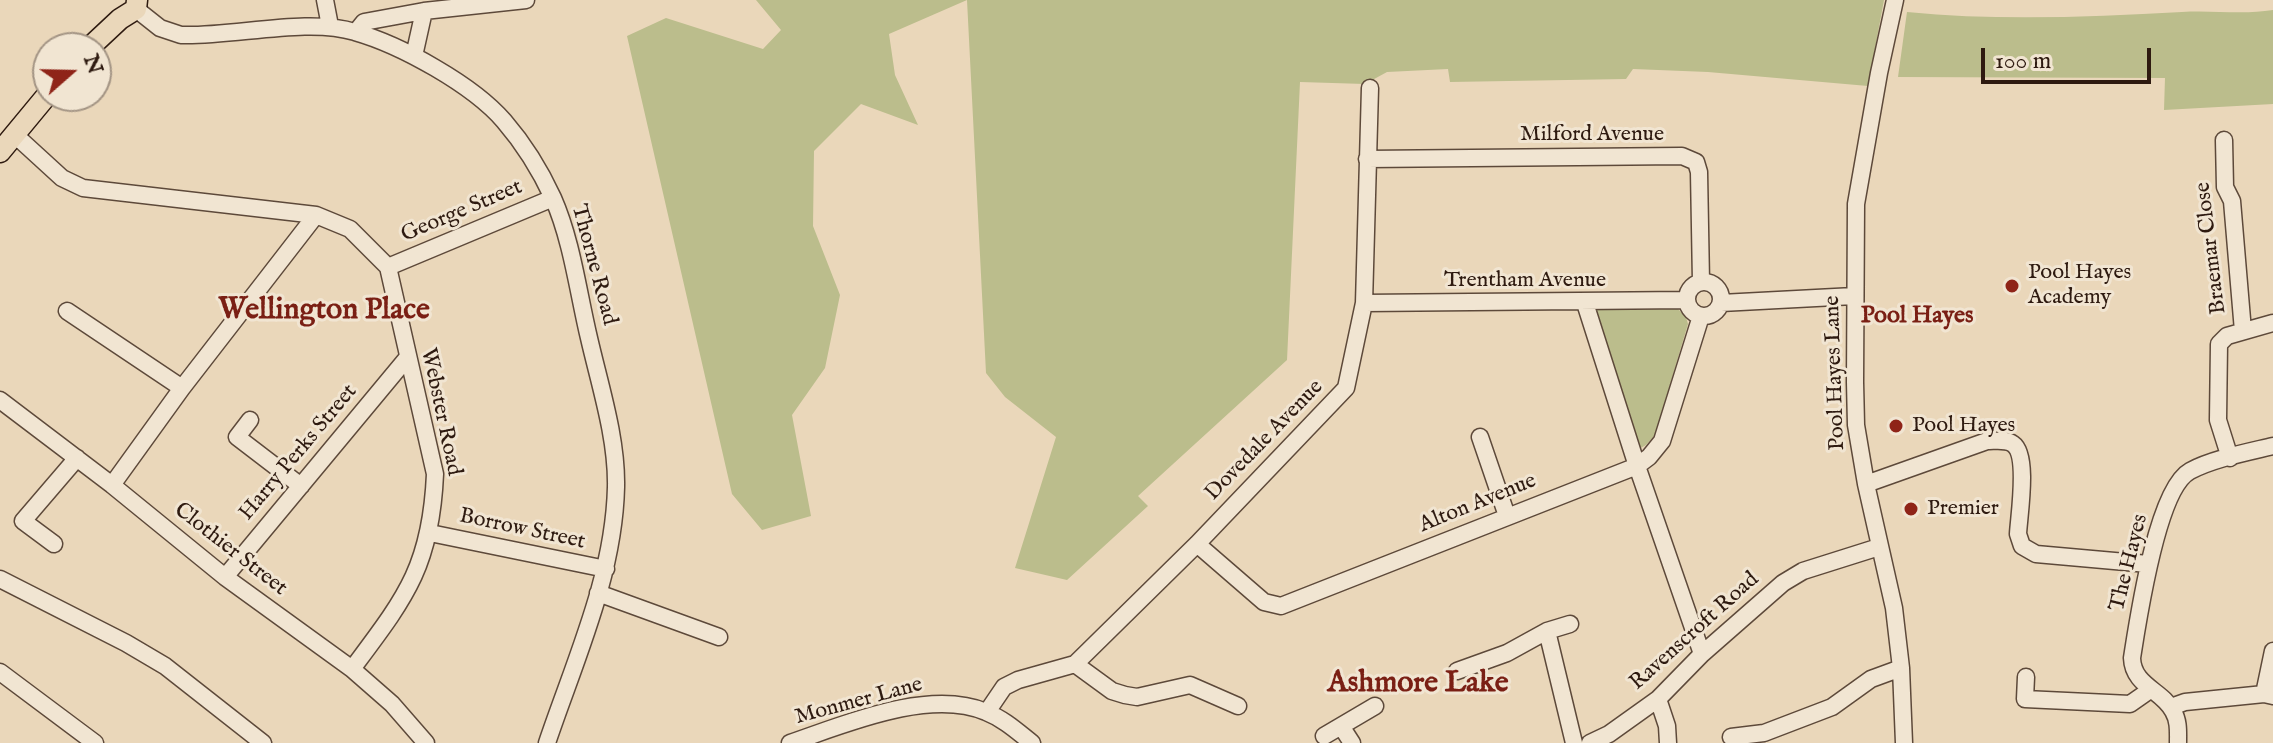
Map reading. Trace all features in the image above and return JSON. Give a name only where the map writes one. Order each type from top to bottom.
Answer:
[{"type":"main road","points":[[106,32],[136,4]]},
{"type":"main road","points":[[0,152],[34,112]]},
{"type":"street","points":[[325,0],[330,26]]},
{"type":"street","points":[[356,32],[364,22],[424,11],[526,0]]},
{"type":"street","name":"Pool Hayes Lane","points":[[1895,0],[1856,204],[1854,296],[1856,425],[1894,608],[1901,668],[1904,743]]},
{"type":"street","name":"Thorne Road","points":[[136,4],[160,28],[181,35],[330,26],[356,32],[414,56],[444,73],[504,120],[553,198],[564,231],[609,423],[616,486],[606,569],[547,743]]},
{"type":"street","points":[[414,56],[424,11]]},
{"type":"street","name":"Dovedale Avenue","points":[[987,712],[1004,687],[1075,664],[1197,544],[1346,388],[1364,303],[1370,88]]},
{"type":"street","points":[[15,135],[62,178],[83,188],[316,215],[350,229],[388,267]]},
{"type":"street","name":"Braemar Close","points":[[2224,140],[2225,187],[2232,201],[2243,331]]},
{"type":"street","name":"Milford Avenue","points":[[1367,159],[1682,156],[1696,162],[1699,172],[1701,282]]},
{"type":"street","name":"Braemar Close","points":[[2225,160],[2243,158]]},
{"type":"street","name":"George Street","points":[[388,267],[553,198]]},
{"type":"street","points":[[112,485],[182,388],[316,215]]},
{"type":"street","name":"Webster Road","points":[[352,669],[396,609],[416,575],[430,533],[435,474],[388,267]]},
{"type":"street","points":[[1701,282],[1712,284],[1718,290],[1721,303],[1717,311],[1701,316],[1692,312],[1686,300],[1689,290],[1701,282]]},
{"type":"street","points":[[1721,303],[1854,296]]},
{"type":"street","name":"Trentham Avenue","points":[[1364,303],[1686,300]]},
{"type":"street","points":[[1585,303],[1702,654]]},
{"type":"street","points":[[67,311],[182,388]]},
{"type":"street","name":"Alton Avenue","points":[[1197,544],[1264,602],[1281,606],[1637,466],[1662,441],[1701,316]]},
{"type":"street","points":[[2230,458],[2218,420],[2219,344],[2227,336],[2273,323]]},
{"type":"street","name":"Harry Perks Street","points":[[225,577],[407,358]]},
{"type":"street","name":"Clothier Street","points":[[0,400],[112,485],[225,577],[352,669],[392,704],[426,743]]},
{"type":"street","points":[[250,420],[230,432],[301,486]]},
{"type":"street","points":[[1480,437],[1507,516]]},
{"type":"street","points":[[1866,484],[1987,441],[2002,440],[2014,445],[2023,457],[2018,534],[2022,546],[2036,554],[2148,564]]},
{"type":"street","name":"The Hayes","points":[[2171,707],[2150,690],[2132,667],[2132,658],[2148,564],[2173,490],[2188,472],[2230,458],[2272,449]]},
{"type":"street","points":[[54,544],[23,521],[77,458]]},
{"type":"street","name":"Borrow Street","points":[[430,533],[606,569]]},
{"type":"street","name":"Ravenscroft Road","points":[[1590,743],[1609,734],[1658,699],[1702,654],[1783,583],[1803,571],[1879,547]]},
{"type":"street","points":[[0,579],[165,666],[263,743]]},
{"type":"street","points":[[598,593],[719,637]]},
{"type":"street","points":[[1457,671],[1507,653],[1547,631],[1570,624]]},
{"type":"street","points":[[1547,631],[1574,743]]},
{"type":"street","points":[[2178,743],[2177,723],[2171,707],[2185,702],[2269,695],[2273,651]]},
{"type":"street","points":[[1075,664],[1112,691],[1125,695],[1137,697],[1190,685],[1238,706]]},
{"type":"street","points":[[1731,737],[1764,733],[1832,707],[1871,679],[1901,668]]},
{"type":"street","points":[[0,672],[95,743]]},
{"type":"street","points":[[2026,677],[2025,699],[2130,704],[2150,690]]},
{"type":"street","points":[[1658,699],[1667,726],[1668,743]]},
{"type":"street","name":"Monmer Lane","points":[[790,743],[835,726],[940,703],[964,705],[987,712]]},
{"type":"street","points":[[1324,736],[1375,706]]},
{"type":"street","points":[[987,712],[1032,743]]},
{"type":"street","points":[[1341,726],[1352,743]]},
{"type":"green space","points":[[756,0],[967,0],[889,34],[895,75],[918,125],[861,104],[814,151],[813,226],[840,295],[825,368],[792,415],[811,516],[762,530],[732,494],[627,36],[666,18],[763,49],[781,30]]},
{"type":"green space","points":[[967,0],[1884,0],[1868,86],[1708,72],[1633,69],[1626,79],[1450,82],[1448,69],[1387,72],[1365,84],[1300,82],[1287,360],[1138,496],[1148,506],[1067,580],[1015,568],[1056,437],[1005,397],[986,373]]},
{"type":"green space","points":[[2273,10],[2273,104],[2164,110],[2165,78],[1898,77],[1907,12],[2044,17]]},
{"type":"green space","points":[[1678,309],[1688,324],[1655,435],[1646,445],[1625,457],[1581,310]]},
{"type":"place","name":"Pool Hayes Academy","points":[[2012,286]]},
{"type":"place","name":"Pool Hayes","points":[[1896,426]]},
{"type":"place","name":"Premier","points":[[1911,509]]},
{"type":"district","name":"Wellington Place","points":[[324,312]]},
{"type":"district","name":"Pool Hayes","points":[[1917,317]]},
{"type":"district","name":"Ashmore Lake","points":[[1418,685]]}]
